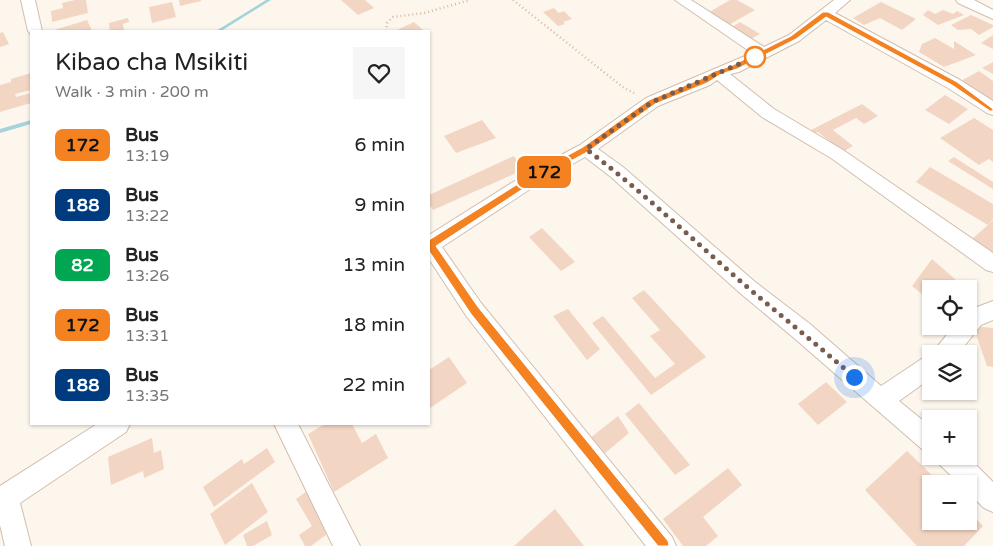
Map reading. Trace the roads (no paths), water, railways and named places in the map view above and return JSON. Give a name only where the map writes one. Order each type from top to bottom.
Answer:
[{"type":"street","points":[[28,0],[35,30]]},
{"type":"street","points":[[682,0],[763,52]]},
{"type":"street","points":[[430,244],[535,177],[586,149],[652,102],[704,81],[718,72],[734,68],[794,38],[843,0]]},
{"type":"street","points":[[963,0],[993,15]]},
{"type":"street","points":[[825,14],[954,84],[993,109]]},
{"type":"street","points":[[718,72],[768,113],[837,154],[993,264]]},
{"type":"street","points":[[586,149],[617,172],[747,287],[802,331],[922,435]]},
{"type":"street","points":[[430,246],[474,310],[663,546]]},
{"type":"street","points":[[977,317],[993,310]]},
{"type":"street","points":[[952,345],[960,335]]},
{"type":"street","points":[[880,400],[922,371]]},
{"type":"street","points":[[18,546],[3,499],[116,425]]},
{"type":"street","points":[[286,425],[347,546]]},
{"type":"street","points":[[958,465],[993,499]]},
{"type":"waterway","points":[[220,30],[269,0]]},
{"type":"waterway","points":[[0,131],[30,122]]}]
